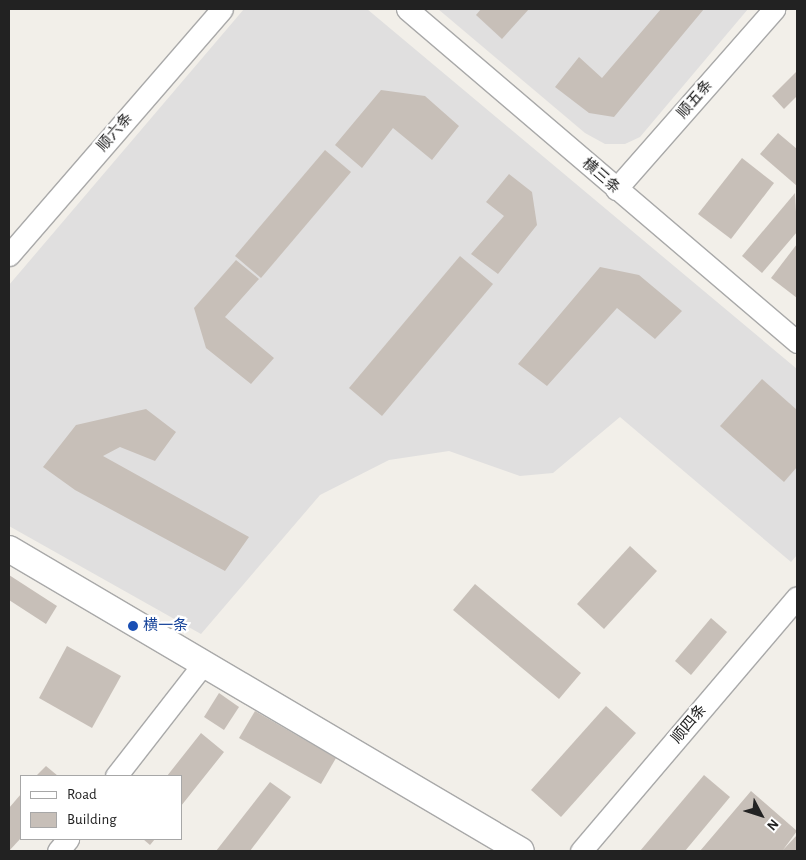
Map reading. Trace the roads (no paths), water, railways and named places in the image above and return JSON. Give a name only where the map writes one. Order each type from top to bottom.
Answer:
[{"type":"street","name":"顺六条","points":[[9,255],[222,9]]},
{"type":"street","name":"横三条","points":[[407,9],[797,342]]},
{"type":"street","name":"顺五条","points":[[616,189],[774,9]]},
{"type":"street","points":[[9,549],[522,851]]},
{"type":"street","name":"顺四条","points":[[581,851],[797,597]]},
{"type":"street","points":[[117,775],[204,663]]},
{"type":"street","points":[[58,851],[67,840]]},
{"type":"place","name":"横一条","points":[[133,626]]}]
